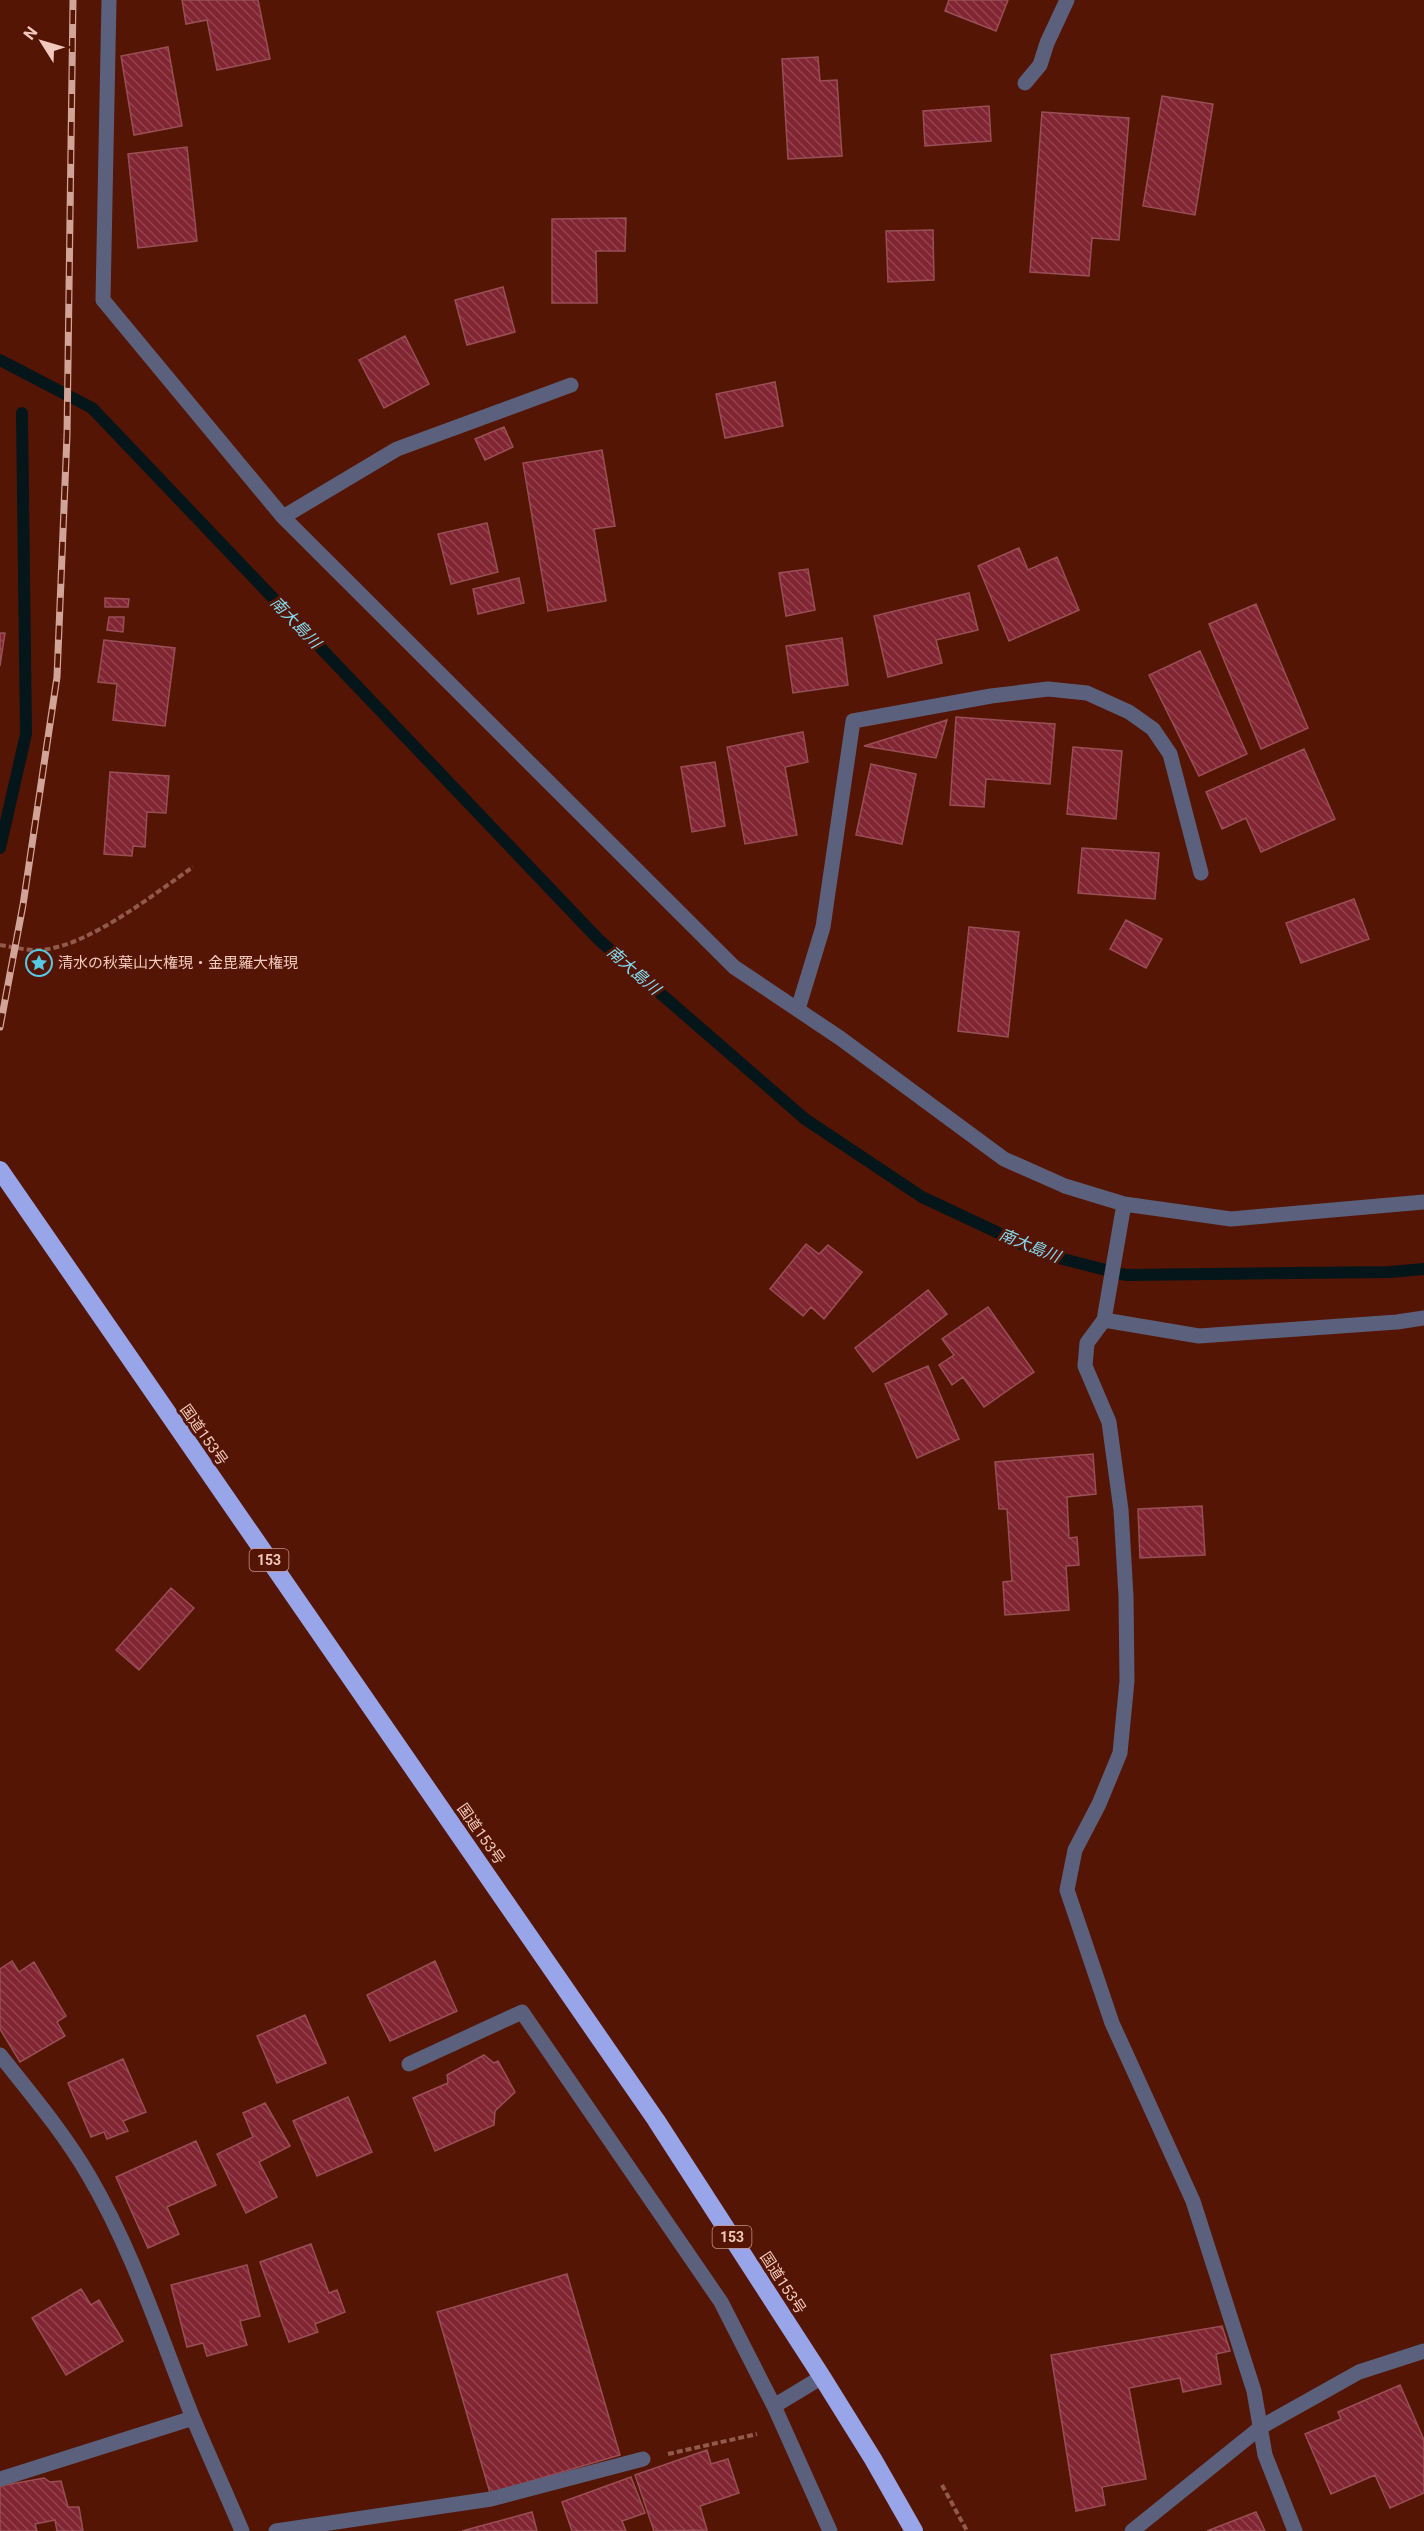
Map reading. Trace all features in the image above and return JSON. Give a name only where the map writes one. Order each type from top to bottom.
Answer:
[{"type":"highway","name":"国道153号","points":[[0,1170],[656,2120],[822,2377],[914,2531]]},
{"type":"street","points":[[109,0],[103,300],[283,517],[734,967],[840,1038],[1004,1159],[1065,1186],[1124,1204],[1231,1219],[1424,1202]]},
{"type":"street","points":[[1025,83],[1040,65],[1047,43],[1067,0]]},
{"type":"street","points":[[283,517],[397,449],[571,385]]},
{"type":"street","points":[[798,1009],[823,927],[853,721],[991,696],[1047,689],[1088,693],[1129,712],[1153,729],[1170,754],[1201,873]]},
{"type":"street","points":[[1124,1204],[1104,1320],[1087,1343],[1085,1366],[1109,1422],[1121,1510],[1126,1596],[1127,1681],[1120,1753],[1099,1804],[1075,1850],[1067,1890],[1112,2023],[1193,2201],[1254,2391],[1265,2455],[1295,2531]]},
{"type":"street","points":[[1104,1320],[1199,1336],[1397,1322],[1424,1318]]},
{"type":"street","points":[[409,2064],[522,2012],[721,2302],[774,2406],[830,2531]]},
{"type":"street","points":[[0,2055],[40,2104],[89,2175],[140,2277],[193,2418],[242,2531]]},
{"type":"street","points":[[1132,2531],[1261,2427],[1359,2372],[1424,2351]]},
{"type":"street","points":[[774,2406],[822,2377]]},
{"type":"street","points":[[0,2479],[193,2418]]},
{"type":"street","points":[[276,2531],[491,2499],[644,2459]]},
{"type":"path","points":[[0,945],[41,950],[75,942],[127,912],[193,867]]},
{"type":"path","points":[[644,2459],[784,2428]]},
{"type":"path","points":[[942,2485],[967,2531]]},
{"type":"building","points":[[182,0],[258,0],[270,59],[217,70],[207,20],[186,24]]},
{"type":"building","points":[[949,0],[1008,0],[996,31],[945,11]]},
{"type":"building","points":[[168,47],[182,126],[134,135],[121,56]]},
{"type":"building","points":[[818,57],[820,81],[837,80],[842,156],[788,159],[782,59]]},
{"type":"building","points":[[1162,96],[1213,104],[1195,215],[1143,206]]},
{"type":"building","points":[[989,106],[991,141],[925,146],[923,111]]},
{"type":"building","points":[[1042,112],[1129,118],[1119,240],[1092,238],[1089,276],[1030,272]]},
{"type":"building","points":[[187,147],[197,241],[138,248],[128,154]]},
{"type":"building","points":[[626,218],[625,251],[596,251],[597,303],[552,303],[552,219]]},
{"type":"building","points":[[933,230],[934,280],[888,282],[886,231]]},
{"type":"building","points":[[503,287],[515,332],[467,345],[455,300]]},
{"type":"building","points":[[405,336],[429,384],[384,408],[359,360]]},
{"type":"building","points":[[775,382],[783,426],[725,438],[716,394]]},
{"type":"building","points":[[504,427],[513,447],[485,460],[475,439]]},
{"type":"building","points":[[602,450],[615,526],[594,529],[606,601],[548,611],[523,463]]},
{"type":"building","points":[[487,523],[498,572],[451,584],[438,534]]},
{"type":"building","points":[[1019,548],[1028,570],[1057,557],[1079,610],[1009,641],[978,566]]},
{"type":"building","points":[[808,569],[815,610],[786,616],[779,573]]},
{"type":"building","points":[[519,578],[524,603],[478,614],[473,589]]},
{"type":"building","points":[[969,593],[978,630],[936,640],[942,663],[888,677],[874,616]]},
{"type":"building","points":[[105,598],[129,599],[128,607],[105,607]]},
{"type":"building","points":[[1256,604],[1308,728],[1261,749],[1209,624]]},
{"type":"building","points":[[109,617],[124,617],[123,632],[107,630]]},
{"type":"building","points":[[0,633],[5,633],[0,666]]},
{"type":"building","points":[[842,638],[848,685],[793,693],[786,646]]},
{"type":"building","points":[[104,640],[175,648],[165,726],[113,720],[117,684],[98,682]]},
{"type":"building","points":[[1200,651],[1247,754],[1199,776],[1149,675]]},
{"type":"building","points":[[956,717],[1055,724],[1050,784],[986,779],[984,807],[950,805]]},
{"type":"building","points":[[947,720],[936,758],[864,746]]},
{"type":"building","points":[[803,732],[808,762],[785,767],[797,835],[745,844],[727,747]]},
{"type":"building","points":[[1073,747],[1122,751],[1116,819],[1067,814]]},
{"type":"building","points":[[1304,749],[1335,819],[1261,852],[1246,818],[1222,829],[1206,792]]},
{"type":"building","points":[[715,762],[725,826],[692,832],[681,767]]},
{"type":"building","points":[[871,764],[916,774],[902,844],[856,835]]},
{"type":"building","points":[[110,772],[169,776],[166,813],[147,812],[145,847],[133,846],[132,856],[104,854]]},
{"type":"building","points":[[1082,848],[1159,853],[1155,899],[1078,893]]},
{"type":"building","points":[[1354,899],[1369,939],[1301,963],[1286,923]]},
{"type":"building","points":[[1126,920],[1162,939],[1146,968],[1110,949]]},
{"type":"building","points":[[969,927],[1019,932],[1008,1037],[958,1031]]},
{"type":"building","points":[[806,1244],[819,1254],[828,1245],[862,1272],[824,1319],[811,1307],[803,1316],[770,1289]]},
{"type":"building","points":[[928,1290],[947,1314],[873,1372],[855,1348]]},
{"type":"building","points":[[988,1307],[1034,1372],[984,1407],[963,1377],[952,1385],[939,1365],[954,1355],[942,1339]]},
{"type":"building","points":[[928,1366],[959,1439],[917,1458],[885,1384]]},
{"type":"building","points":[[1093,1454],[1096,1494],[1067,1497],[1069,1538],[1077,1537],[1079,1565],[1066,1566],[1069,1610],[1005,1615],[1003,1582],[1012,1581],[1007,1509],[999,1509],[995,1462]]},
{"type":"building","points":[[1202,1506],[1205,1555],[1140,1558],[1138,1509]]},
{"type":"building","points":[[171,1588],[194,1608],[139,1670],[116,1650]]},
{"type":"building","points":[[12,1961],[19,1972],[34,1962],[66,2016],[57,2022],[65,2036],[20,2062],[0,2029],[0,1969]]},
{"type":"building","points":[[435,1961],[457,2011],[390,2041],[367,1995]]},
{"type":"building","points":[[305,2015],[326,2063],[277,2083],[257,2036]]},
{"type":"building","points":[[484,2055],[494,2063],[498,2061],[515,2092],[495,2111],[494,2125],[435,2151],[413,2098],[448,2083],[447,2075]]},
{"type":"building","points":[[123,2059],[146,2112],[123,2121],[128,2131],[107,2139],[104,2132],[91,2137],[68,2083]]},
{"type":"building","points":[[348,2097],[372,2152],[317,2176],[293,2121]]},
{"type":"building","points":[[265,2103],[290,2146],[259,2162],[277,2197],[246,2213],[217,2154],[253,2137],[243,2113]]},
{"type":"building","points":[[196,2141],[216,2185],[167,2207],[179,2234],[148,2248],[116,2177]]},
{"type":"building","points":[[311,2244],[329,2293],[337,2290],[345,2312],[315,2324],[318,2332],[289,2342],[260,2262]]},
{"type":"building","points":[[247,2265],[260,2316],[240,2321],[247,2345],[207,2356],[203,2343],[187,2347],[171,2285]]},
{"type":"building","points":[[567,2274],[620,2455],[490,2493],[437,2312]]},
{"type":"building","points":[[81,2289],[91,2305],[99,2300],[123,2341],[66,2375],[32,2318]]},
{"type":"building","points":[[1222,2326],[1230,2351],[1216,2354],[1221,2384],[1183,2392],[1180,2378],[1129,2388],[1146,2479],[1102,2487],[1105,2505],[1076,2511],[1051,2355]]},
{"type":"building","points":[[1400,2385],[1424,2440],[1424,2493],[1390,2508],[1375,2475],[1331,2494],[1305,2434],[1341,2419],[1338,2412]]},
{"type":"building","points":[[707,2450],[711,2464],[728,2459],[739,2493],[700,2506],[707,2530],[654,2531],[635,2475]]},
{"type":"building","points":[[631,2477],[645,2513],[622,2521],[626,2531],[572,2531],[562,2502]]},
{"type":"building","points":[[44,2478],[50,2482],[61,2481],[68,2507],[79,2507],[83,2531],[57,2531],[55,2520],[35,2524],[37,2531],[0,2531],[0,2486]]},
{"type":"building","points":[[532,2512],[537,2531],[462,2531]]},
{"type":"building","points":[[1256,2512],[1265,2531],[1207,2531]]},
{"type":"waterway","name":"南大島川","points":[[0,360],[92,408],[599,940],[805,1119],[922,1197],[1043,1254],[1126,1275],[1390,1272],[1424,1269]]},
{"type":"waterway","points":[[0,848],[26,734],[22,413]]},
{"type":"railway","points":[[0,1027],[23,905],[57,677],[67,435],[73,0]]},
{"type":"place","name":"清水の秋葉山大権現・金毘羅大権現","points":[[39,963]]}]
